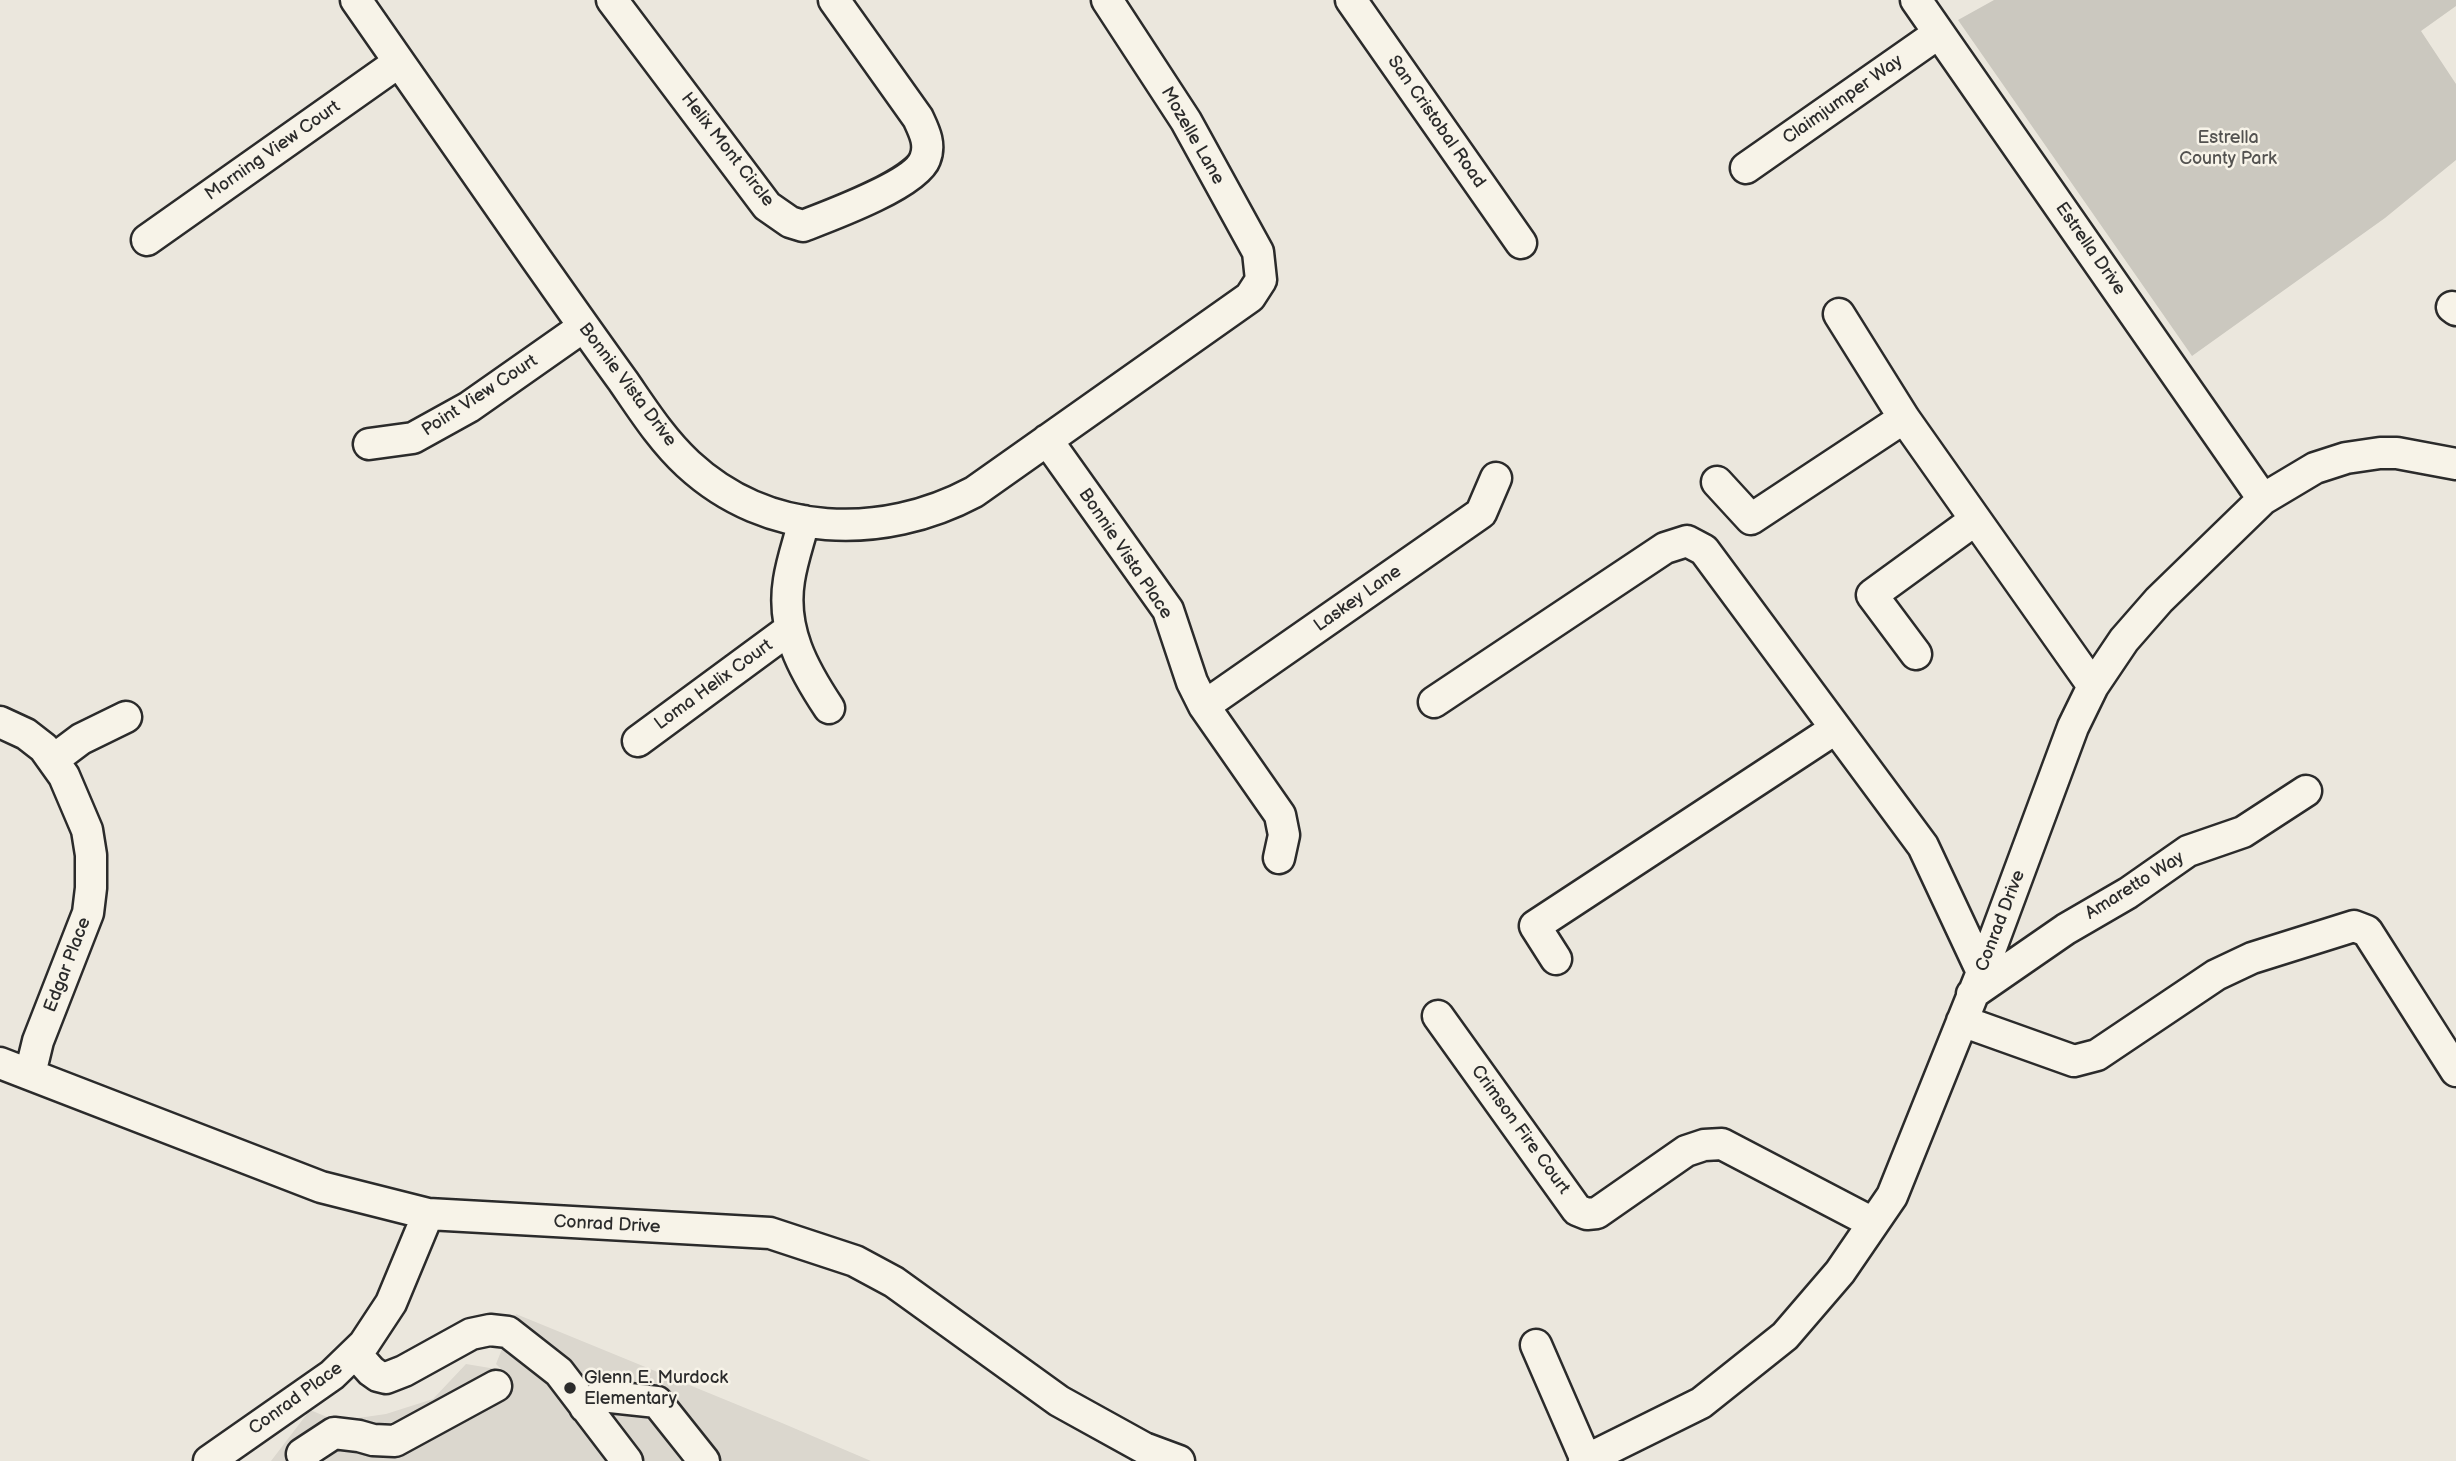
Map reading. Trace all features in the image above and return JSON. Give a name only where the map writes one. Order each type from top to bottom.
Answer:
[{"type":"street","name":"Bonnie Vista Drive","points":[[356,0],[655,426],[689,465],[709,481],[743,500],[779,515],[804,521],[854,526],[904,520],[928,513],[974,492],[1250,297],[1261,279]]},
{"type":"street","name":"Helix Mont Circle","points":[[612,0],[767,205],[790,222],[803,226],[871,199],[918,170],[925,159],[927,137],[918,118],[834,0]]},
{"type":"street","name":"Mozelle Lane","points":[[1107,0],[1186,121],[1258,253],[1261,279]]},
{"type":"street","name":"San Cristobal Road","points":[[1351,0],[1521,243]]},
{"type":"street","name":"Estrella Drive","points":[[1916,0],[2263,499]]},
{"type":"street","name":"Claimjumper Way","points":[[1746,167],[1939,33]]},
{"type":"street","name":"Morning View Court","points":[[147,240],[399,62]]},
{"type":"street","points":[[1839,314],[1904,418],[2092,686]]},
{"type":"street","name":"Point View Court","points":[[369,444],[413,438],[468,407],[583,327]]},
{"type":"street","points":[[1717,482],[1751,519],[1904,418]]},
{"type":"street","name":"Bonnie Vista Place","points":[[1047,440],[1168,610],[1192,682],[1204,706],[1280,815],[1284,835],[1279,858]]},
{"type":"street","name":"Conrad Drive","points":[[1585,1461],[1701,1403],[1785,1336],[1840,1272],[1892,1196],[1972,996],[2073,727],[2092,686],[2124,639],[2159,600],[2263,499],[2315,468],[2363,455],[2397,453],[2456,464]]},
{"type":"street","name":"Laskey Lane","points":[[1204,706],[1481,513],[1496,478]]},
{"type":"street","points":[[1916,654],[1872,595],[1975,520]]},
{"type":"street","points":[[804,521],[788,582],[790,629],[805,672],[828,708]]},
{"type":"street","points":[[1434,702],[1665,548],[1687,541],[1704,550],[1923,846],[1972,996],[2074,1061],[2097,1055],[2216,975],[2252,958],[2354,926],[2367,931],[2456,1071]]},
{"type":"street","name":"Loma Helix Court","points":[[638,741],[790,629]]},
{"type":"street","points":[[52,760],[81,739],[126,717]]},
{"type":"street","name":"Edgar Place","points":[[0,722],[26,734],[44,748],[64,776],[87,830],[91,855],[88,913],[38,1041],[30,1074]]},
{"type":"street","points":[[1556,959],[1535,926],[1835,729]]},
{"type":"street","name":"Amaretto Way","points":[[1972,996],[2066,929],[2128,893],[2189,851],[2243,832],[2306,792]]},
{"type":"street","name":"Crimson Fire Court","points":[[1438,1016],[1577,1210],[1587,1214],[1597,1213],[1686,1151],[1704,1145],[1722,1144],[1872,1223]]},
{"type":"street","name":"Conrad Drive","points":[[0,1063],[321,1187],[428,1214],[770,1233],[855,1261],[894,1282],[1059,1401],[1144,1448],[1179,1461]]},
{"type":"street","name":"Conrad Place","points":[[209,1461],[332,1375],[364,1344],[391,1303],[428,1214]]},
{"type":"street","points":[[355,1353],[378,1377],[386,1378],[471,1334],[499,1329],[508,1332],[559,1372],[626,1461]]},
{"type":"street","points":[[1536,1345],[1585,1461]]},
{"type":"street","points":[[274,1415],[302,1458],[334,1433],[395,1441],[496,1386]]},
{"type":"street","points":[[585,1407],[601,1396],[657,1402],[704,1461]]},
{"type":"shaded area","name":"Glenn E. Murdock Elementary","points":[[516,1314],[871,1461],[271,1461],[310,1410],[337,1421],[386,1414],[433,1399],[466,1364],[502,1370],[496,1364]]},
{"type":"green space","name":"Estrella County Park","points":[[1994,0],[2456,0],[2456,6],[2421,31],[2456,84],[2456,160],[2385,218],[2192,356],[1958,20]]},
{"type":"place","name":"Glenn E. Murdock Elementary","points":[[570,1388]]}]
